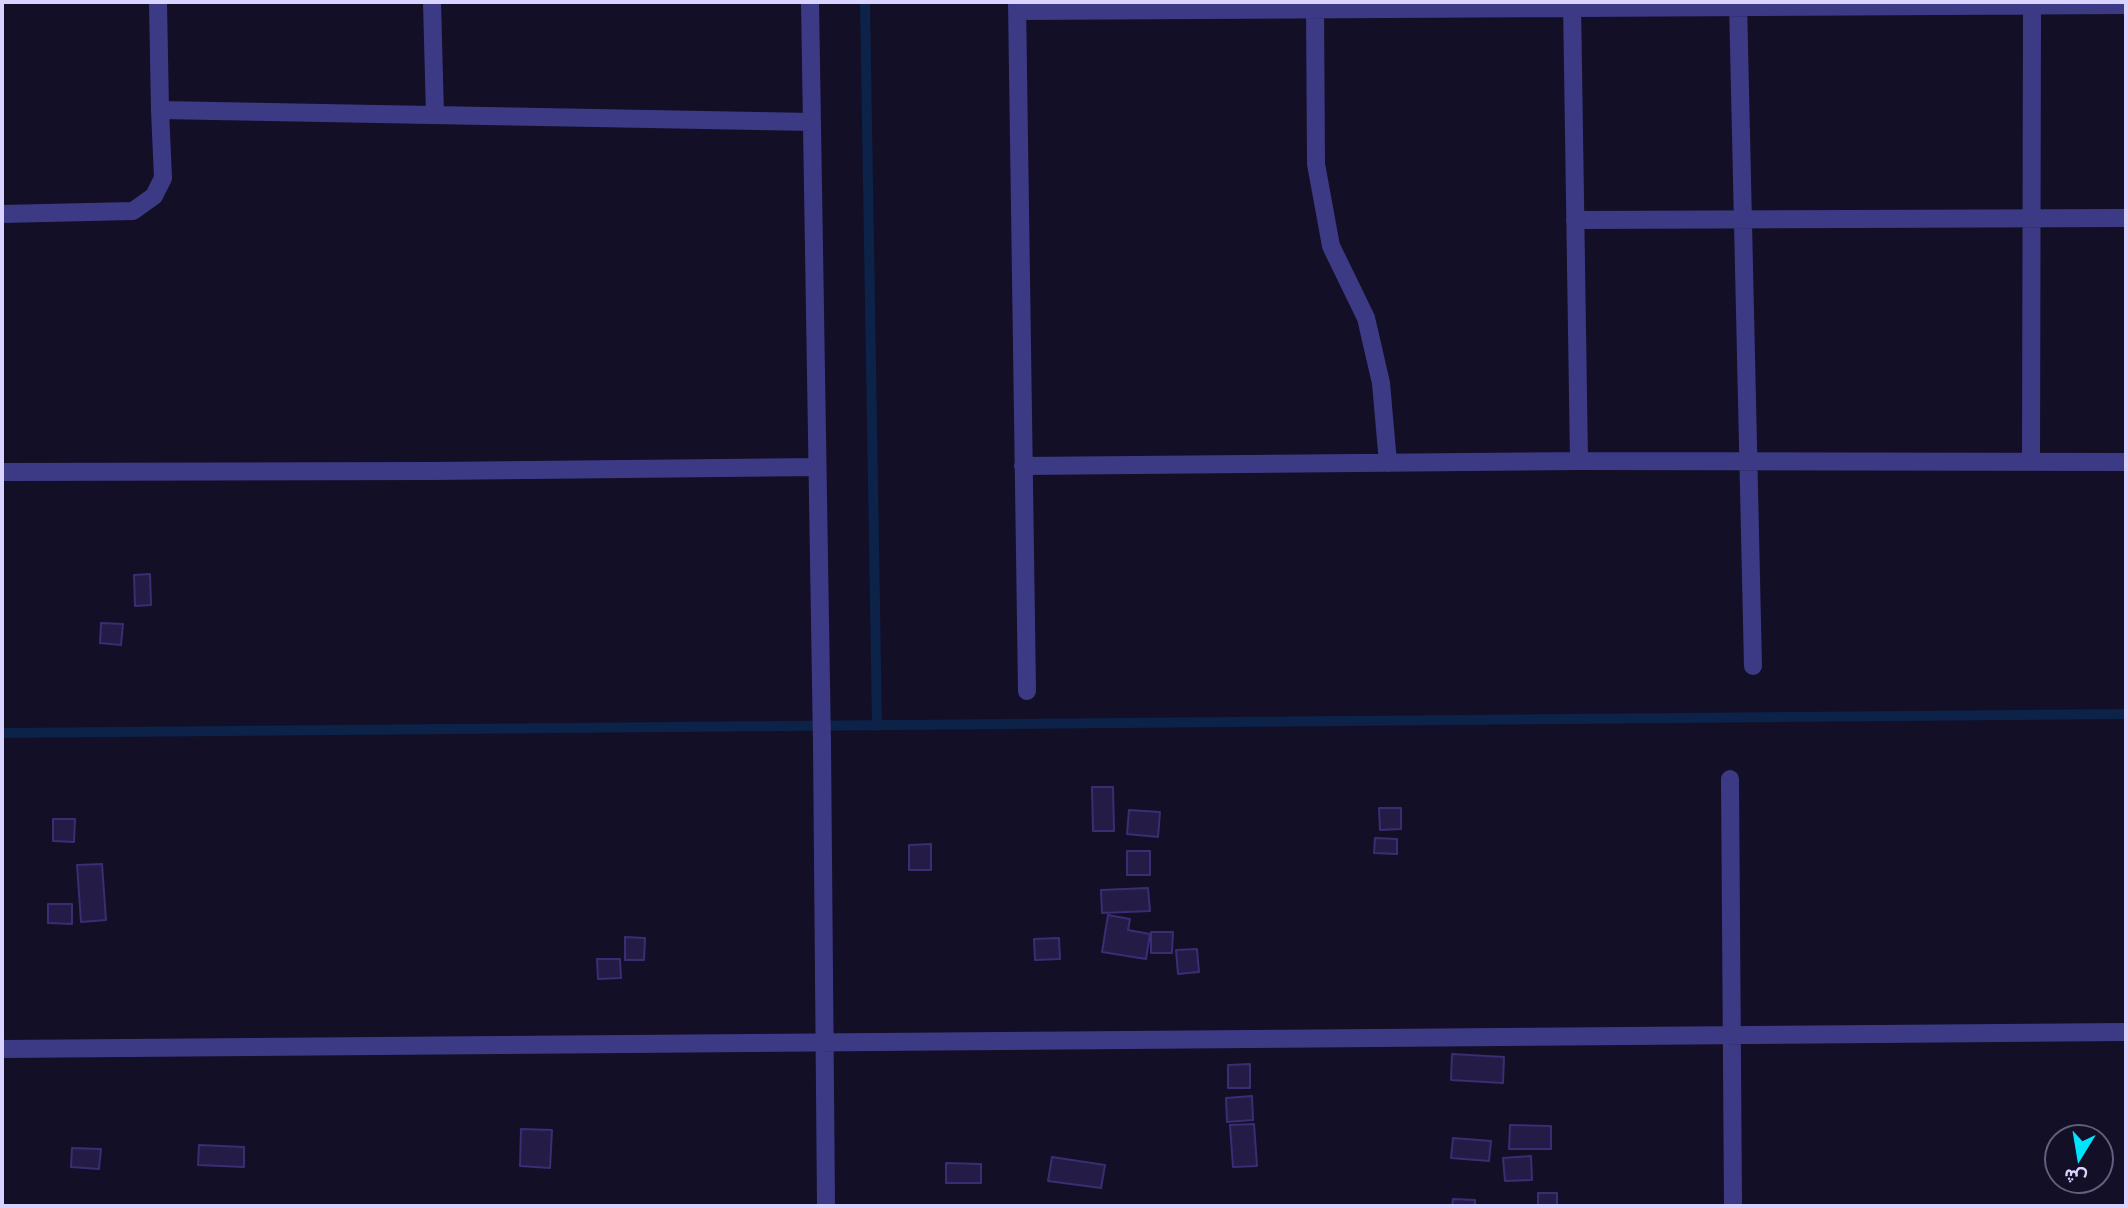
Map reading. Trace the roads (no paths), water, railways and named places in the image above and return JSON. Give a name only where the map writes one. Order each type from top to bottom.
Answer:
[{"type":"street","points":[[2,214],[133,211],[154,196],[163,178],[158,2]]},
{"type":"street","points":[[432,2],[435,115]]},
{"type":"street","points":[[810,2],[822,744],[826,1206]]},
{"type":"street","points":[[1738,4],[1753,666]]},
{"type":"street","points":[[1572,5],[1579,461]]},
{"type":"street","points":[[2031,461],[2032,5]]},
{"type":"street","points":[[1027,691],[1017,6],[2126,5]]},
{"type":"street","points":[[1315,6],[1316,164],[1331,246],[1366,318],[1381,383],[1388,463]]},
{"type":"street","points":[[160,110],[812,122]]},
{"type":"street","points":[[1575,220],[2126,218]]},
{"type":"street","points":[[1023,466],[1579,461],[2126,461]]},
{"type":"street","points":[[2,472],[817,467]]},
{"type":"street","points":[[1730,779],[1733,1206]]},
{"type":"street","points":[[2,1049],[2126,1032]]},
{"type":"waterway","points":[[865,2],[877,726]]},
{"type":"waterway","points":[[2,733],[2126,714]]}]
